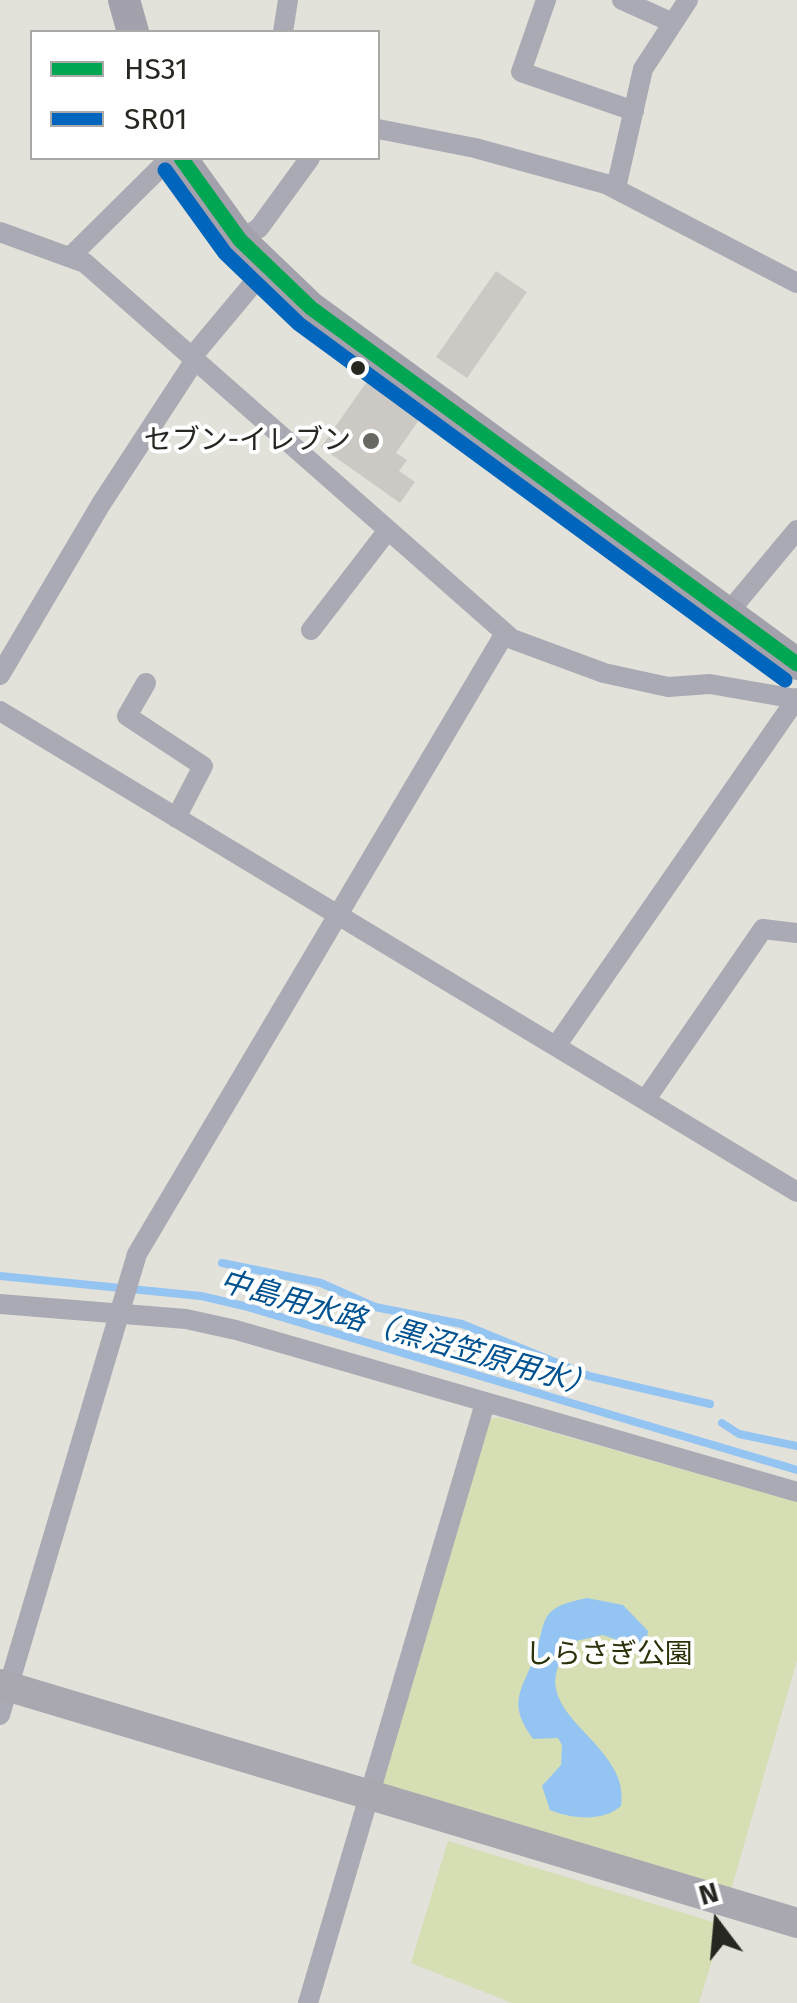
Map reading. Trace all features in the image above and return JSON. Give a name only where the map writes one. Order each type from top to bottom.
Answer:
[{"type":"main road","points":[[124,0],[132,30]]},
{"type":"main road","points":[[182,160],[240,240],[266,267],[370,354],[797,664]]},
{"type":"street","points":[[283,30],[288,0]]},
{"type":"street","points":[[546,0],[521,72],[634,111]]},
{"type":"street","points":[[622,0],[673,23]]},
{"type":"street","points":[[616,188],[643,69],[688,0]]},
{"type":"street","points":[[380,129],[475,148],[616,188],[797,283]]},
{"type":"street","points":[[70,258],[168,160]]},
{"type":"street","points":[[240,240],[278,204],[309,160]]},
{"type":"street","points":[[0,232],[85,263],[505,633],[604,674],[668,687],[710,684],[797,699],[556,1046]]},
{"type":"street","points":[[0,674],[193,359],[266,267]]},
{"type":"street","points":[[311,630],[388,530]]},
{"type":"street","points":[[727,614],[797,530]]},
{"type":"street","points":[[505,633],[149,1229],[130,1270],[3,1695],[369,1794],[797,1923]]},
{"type":"street","points":[[146,684],[127,716],[203,766],[176,818]]},
{"type":"street","points":[[0,711],[797,1192]]},
{"type":"street","points":[[646,1099],[764,929],[797,933]]},
{"type":"street","points":[[0,1304],[120,1309],[236,1330],[797,1492]]},
{"type":"street","points":[[308,2003],[484,1403]]},
{"type":"green space","name":"しらさぎ公園","points":[[498,1417],[797,1502],[797,1660],[731,1890],[386,1790],[381,1780],[490,1420]]},
{"type":"green space","points":[[448,1841],[723,1925],[699,2003],[512,2003],[411,1963]]},
{"type":"water","points":[[587,1598],[623,1605],[648,1631],[647,1640],[634,1646],[603,1635],[576,1641],[559,1665],[556,1687],[563,1706],[609,1761],[620,1782],[621,1806],[605,1815],[587,1817],[550,1810],[542,1786],[561,1765],[562,1745],[558,1738],[533,1739],[518,1707],[547,1618],[559,1606]]},
{"type":"building","points":[[496,271],[527,292],[467,378],[436,357]]},
{"type":"building","points":[[368,380],[421,417],[396,453],[407,460],[399,471],[415,482],[400,503],[321,447]]},
{"type":"waterway","points":[[222,1263],[321,1283],[375,1307],[462,1324],[589,1376],[710,1404]]},
{"type":"waterway","name":"中島用水路（黒沼笠原用水）","points":[[0,1276],[201,1296],[244,1306],[797,1470]]},
{"type":"waterway","points":[[722,1423],[739,1434],[797,1446]]},
{"type":"transit line","name":"HS31","points":[[182,160],[240,240],[311,308],[797,664]]},
{"type":"transit line","name":"SR01","points":[[165,170],[225,253],[299,324],[785,680]]},
{"type":"place","name":"セブン-イレブン","points":[[371,441]]}]
